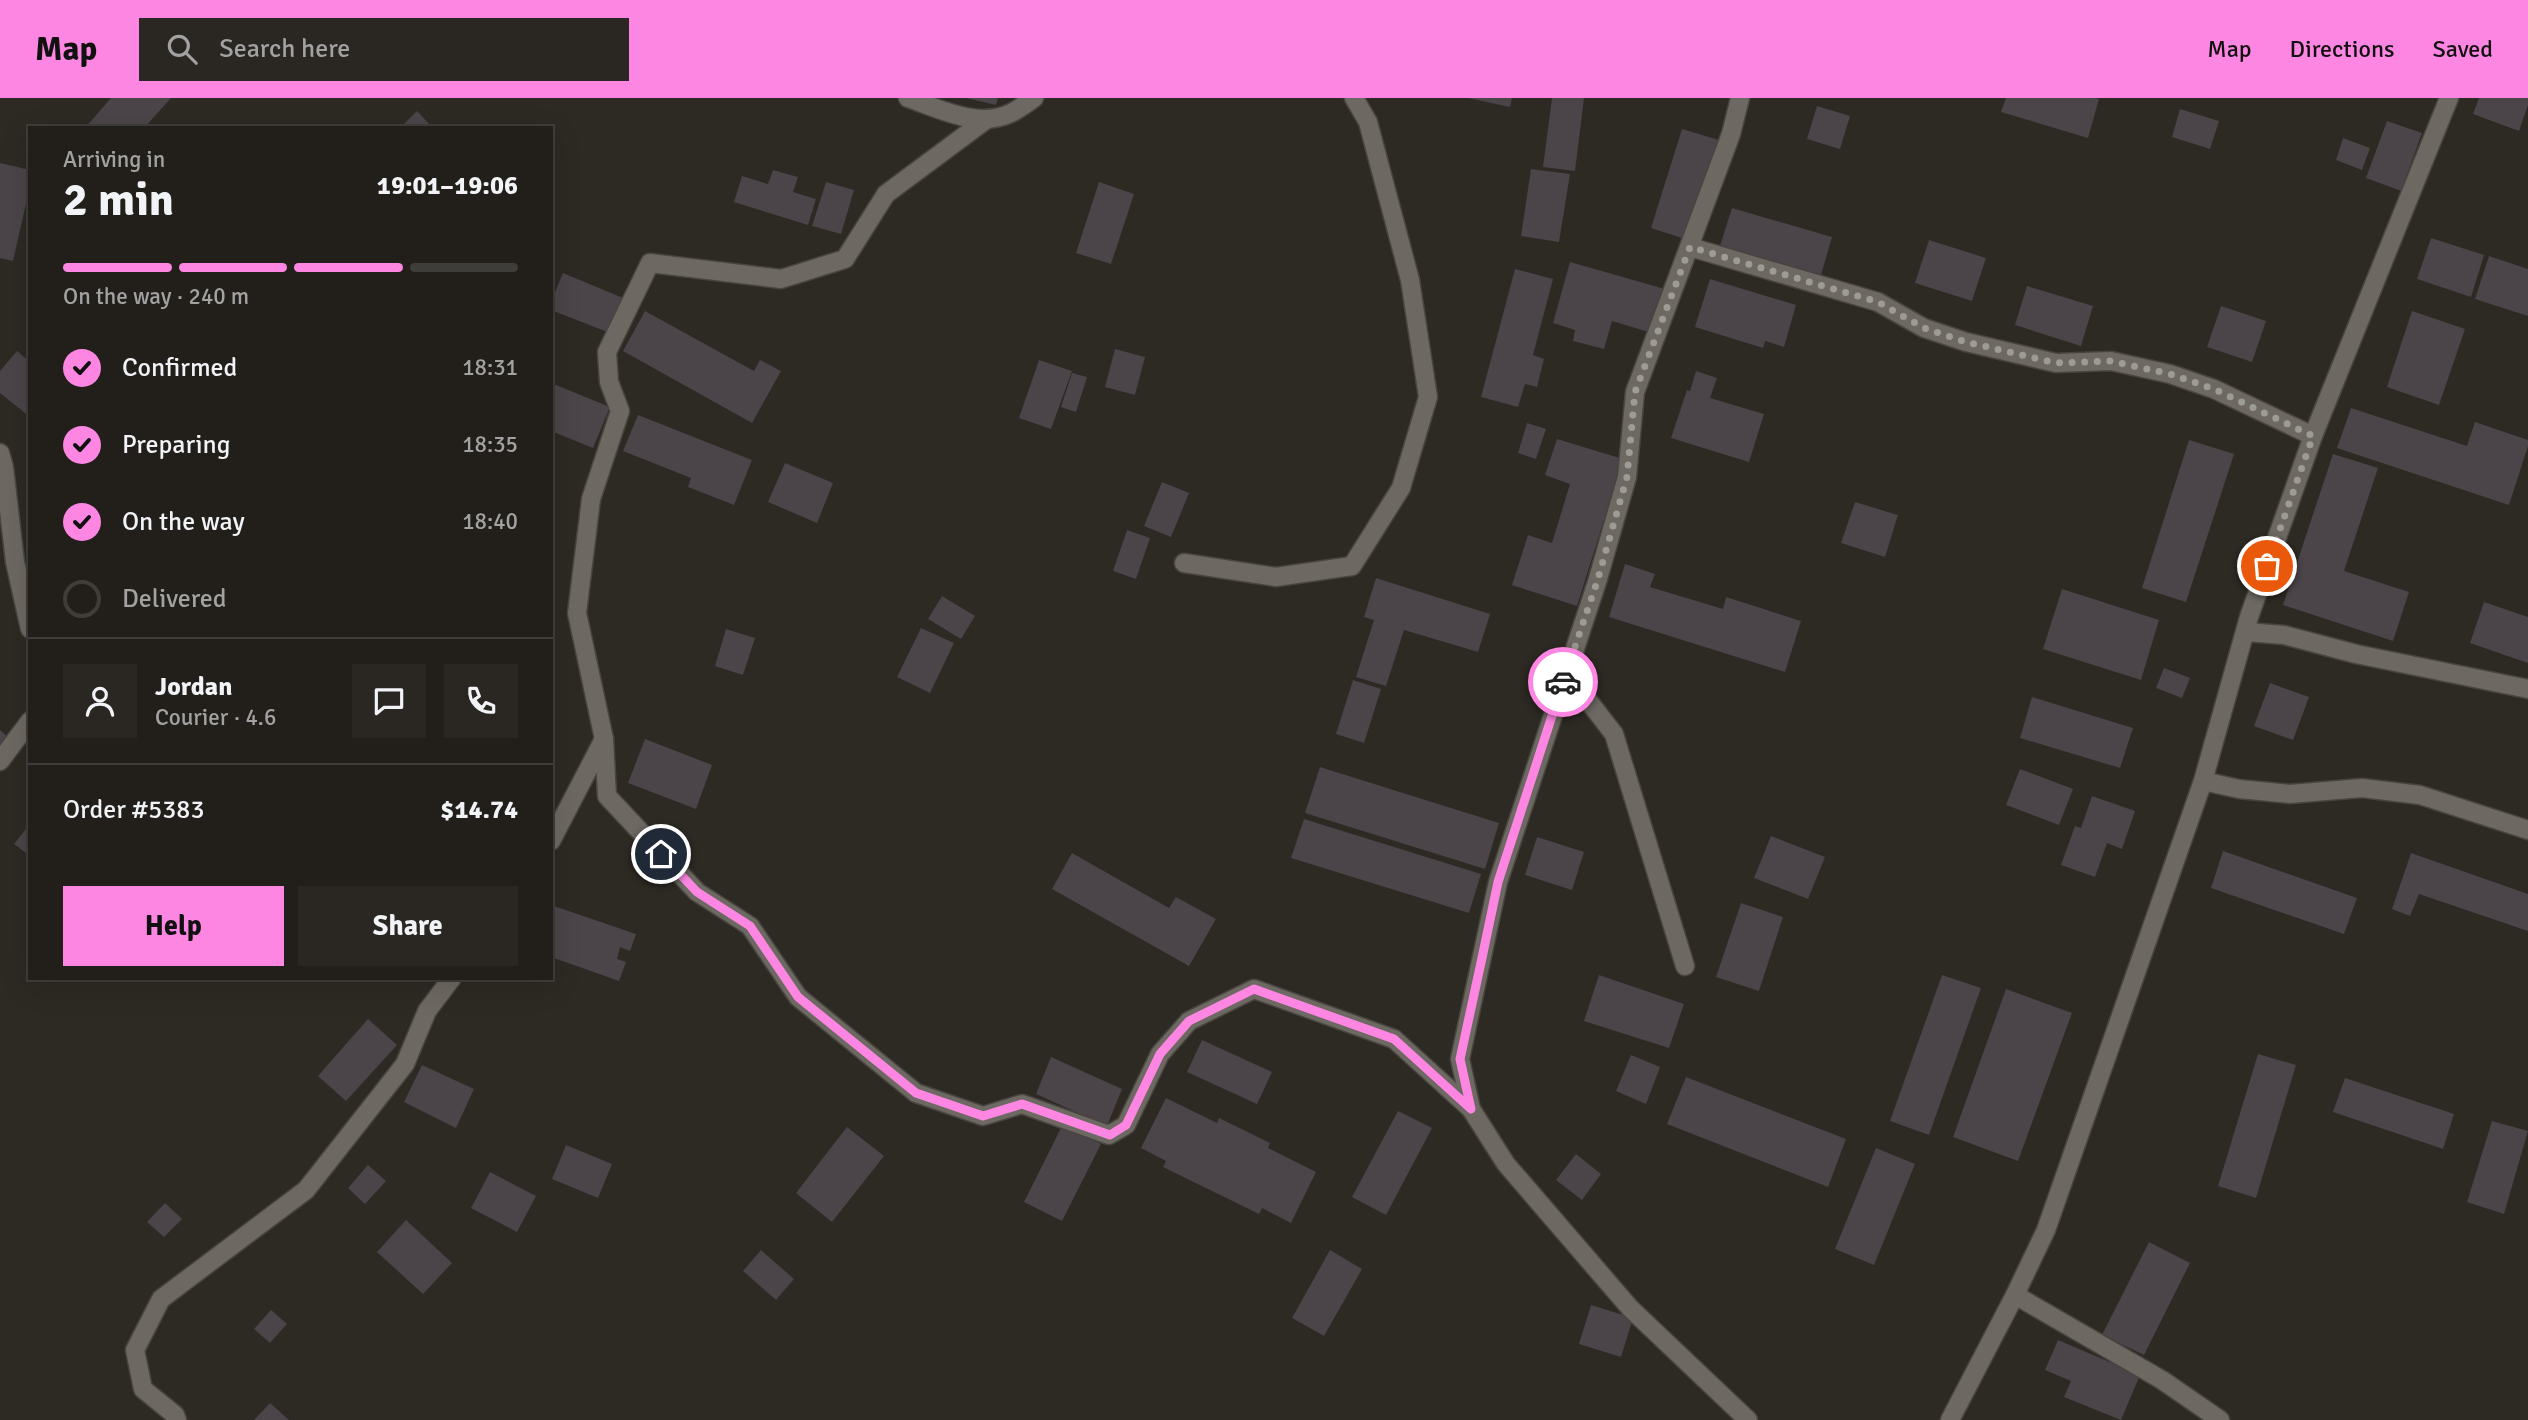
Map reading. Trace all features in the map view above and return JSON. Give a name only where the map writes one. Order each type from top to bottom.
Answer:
[{"type":"street","points":[[908,98],[968,118],[987,119],[1010,114],[1034,98]]},
{"type":"street","points":[[1184,563],[1276,577],[1352,566],[1401,488],[1428,397],[1410,280],[1368,122],[1354,98]]},
{"type":"street","points":[[1471,1109],[1460,1059],[1495,896],[1597,582],[1627,477],[1635,392],[1731,134],[1740,98]]},
{"type":"street","points":[[1950,1420],[2046,1230],[2203,781],[2246,632],[2313,436],[2449,98]]},
{"type":"street","points":[[987,119],[886,194],[845,259],[782,279],[650,263],[607,352],[609,382],[620,411],[590,499],[577,613],[604,739],[607,796],[697,892],[750,926],[798,997],[916,1093],[983,1116],[1022,1104],[1110,1135],[1126,1125],[1160,1054],[1189,1021],[1254,989],[1394,1039],[1471,1109],[1506,1164],[1630,1308],[1748,1420]]},
{"type":"street","points":[[1690,247],[1878,302],[1924,328],[1966,342],[2056,363],[2111,361],[2170,374],[2214,389],[2313,436]]},
{"type":"street","points":[[0,453],[15,562],[28,620]]},
{"type":"street","points":[[2246,632],[2284,635],[2356,654],[2528,689]]},
{"type":"street","points":[[1566,672],[1614,734],[1685,966]]},
{"type":"street","points":[[0,761],[28,724]]},
{"type":"street","points":[[553,837],[604,739]]},
{"type":"street","points":[[2203,781],[2239,789],[2290,794],[2362,788],[2420,795],[2528,830]]},
{"type":"street","points":[[177,1420],[175,1415],[143,1389],[135,1349],[161,1300],[306,1190],[405,1064],[427,1011],[450,980]]},
{"type":"street","points":[[2015,1295],[2162,1380],[2220,1420]]},
{"type":"building","points":[[111,98],[171,98],[146,126],[87,126]]},
{"type":"building","points":[[966,98],[998,98],[996,105]]},
{"type":"building","points":[[1468,98],[1512,98],[1510,107]]},
{"type":"building","points":[[1552,98],[1584,98],[1575,171],[1543,167]]},
{"type":"building","points":[[2006,98],[2099,99],[2088,138],[2001,112]]},
{"type":"building","points":[[2479,98],[2528,98],[2519,131],[2473,114]]},
{"type":"building","points":[[1817,106],[1850,116],[1840,149],[1807,139]]},
{"type":"building","points":[[2180,109],[2219,121],[2210,149],[2172,137]]},
{"type":"building","points":[[417,111],[431,126],[402,126]]},
{"type":"building","points":[[2387,121],[2422,133],[2401,191],[2366,178]]},
{"type":"building","points":[[1682,129],[1719,140],[1688,240],[1651,228]]},
{"type":"building","points":[[2343,138],[2370,148],[2362,170],[2336,160]]},
{"type":"building","points":[[0,163],[28,170],[28,195],[13,261],[0,258]]},
{"type":"building","points":[[1531,169],[1570,174],[1559,242],[1521,236]]},
{"type":"building","points":[[773,170],[798,177],[793,192],[816,199],[808,225],[734,202],[742,176],[768,184]]},
{"type":"building","points":[[826,182],[854,190],[841,234],[812,226]]},
{"type":"building","points":[[1099,182],[1134,194],[1111,264],[1076,253]]},
{"type":"building","points":[[1732,208],[1832,237],[1819,282],[1719,249]]},
{"type":"building","points":[[2431,238],[2484,255],[2471,297],[2417,279]]},
{"type":"building","points":[[1929,240],[1986,258],[1972,301],[1915,283]]},
{"type":"building","points":[[2489,256],[2528,269],[2528,316],[2475,299]]},
{"type":"building","points":[[1570,262],[1665,289],[1652,333],[1612,321],[1604,349],[1573,341],[1575,330],[1553,323]]},
{"type":"building","points":[[1515,269],[1553,279],[1533,355],[1544,359],[1537,387],[1525,384],[1518,407],[1481,397]]},
{"type":"building","points":[[563,273],[623,298],[610,333],[553,311],[553,297]]},
{"type":"building","points":[[1710,279],[1796,305],[1784,347],[1765,341],[1763,348],[1695,327]]},
{"type":"building","points":[[2027,286],[2093,306],[2081,346],[2015,325]]},
{"type":"building","points":[[2221,306],[2266,321],[2252,362],[2207,347]]},
{"type":"building","points":[[645,311],[754,371],[760,360],[781,371],[752,423],[623,351]]},
{"type":"building","points":[[2412,311],[2465,329],[2439,405],[2387,387]]},
{"type":"building","points":[[1115,349],[1145,357],[1135,395],[1105,387]]},
{"type":"building","points":[[17,351],[28,360],[28,415],[0,393],[0,371]]},
{"type":"building","points":[[1039,360],[1072,371],[1051,429],[1019,418]]},
{"type":"building","points":[[1696,371],[1717,378],[1710,398],[1764,414],[1749,462],[1671,438]]},
{"type":"building","points":[[1072,373],[1087,377],[1076,412],[1061,407]]},
{"type":"building","points":[[553,384],[610,407],[593,448],[553,432]]},
{"type":"building","points":[[2351,408],[2467,446],[2475,422],[2528,440],[2509,505],[2337,448]]},
{"type":"building","points":[[638,415],[752,460],[734,505],[688,487],[691,478],[623,451]]},
{"type":"building","points":[[1527,423],[1546,429],[1536,459],[1518,453]]},
{"type":"building","points":[[1557,439],[1623,459],[1577,606],[1512,585],[1528,535],[1552,543],[1570,484],[1545,475]]},
{"type":"building","points":[[2189,440],[2234,454],[2186,602],[2142,588]]},
{"type":"building","points":[[2333,454],[2378,468],[2344,571],[2409,592],[2393,641],[2283,605]]},
{"type":"building","points":[[785,463],[833,483],[817,523],[768,502]]},
{"type":"building","points":[[1162,482],[1189,493],[1171,537],[1144,526]]},
{"type":"building","points":[[1855,502],[1898,515],[1885,557],[1841,543]]},
{"type":"building","points":[[1127,530],[1150,538],[1136,579],[1113,571]]},
{"type":"building","points":[[1625,564],[1655,574],[1650,587],[1723,609],[1726,597],[1801,621],[1785,672],[1609,617]]},
{"type":"building","points":[[1376,578],[1490,614],[1478,652],[1404,630],[1386,686],[1356,677],[1374,620],[1364,617]]},
{"type":"building","points":[[2062,589],[2159,620],[2141,680],[2043,649]]},
{"type":"building","points":[[942,596],[975,616],[961,639],[928,619]]},
{"type":"building","points":[[2484,602],[2528,617],[2528,663],[2470,643]]},
{"type":"building","points":[[921,628],[954,643],[930,693],[897,677]]},
{"type":"building","points":[[726,629],[755,638],[743,675],[715,666]]},
{"type":"building","points":[[2164,668],[2190,678],[2182,698],[2156,688]]},
{"type":"building","points":[[1353,680],[1381,689],[1364,743],[1336,734]]},
{"type":"building","points":[[2270,683],[2309,697],[2293,740],[2254,726]]},
{"type":"building","points":[[2032,697],[2133,728],[2120,768],[2020,738]]},
{"type":"building","points":[[0,730],[9,738],[0,750]]},
{"type":"building","points":[[645,739],[712,765],[696,809],[628,783]]},
{"type":"building","points":[[1320,767],[1499,823],[1485,869],[1305,813]]},
{"type":"building","points":[[2020,769],[2073,789],[2059,825],[2006,805]]},
{"type":"building","points":[[2092,796],[2135,811],[2122,849],[2107,843],[2095,877],[2061,865],[2075,826],[2081,828]]},
{"type":"building","points":[[1304,819],[1481,874],[1469,913],[1291,858]]},
{"type":"building","points":[[28,826],[28,854],[14,844]]},
{"type":"building","points":[[1771,836],[1825,857],[1808,899],[1754,878]]},
{"type":"building","points":[[1537,837],[1584,852],[1572,890],[1525,875]]},
{"type":"building","points":[[2223,851],[2357,898],[2344,934],[2211,888]]},
{"type":"building","points":[[1072,853],[1169,908],[1176,897],[1216,919],[1189,966],[1052,889]]},
{"type":"building","points":[[2411,853],[2528,894],[2528,931],[2419,894],[2410,916],[2392,909]]},
{"type":"building","points":[[1741,903],[1783,917],[1759,991],[1716,977]]},
{"type":"building","points":[[553,906],[636,934],[630,951],[620,947],[617,959],[626,962],[619,981],[553,958]]},
{"type":"building","points":[[1599,975],[1684,1004],[1669,1048],[1584,1021]]},
{"type":"building","points":[[1942,975],[1981,988],[1929,1135],[1890,1121]]},
{"type":"building","points":[[2006,989],[2072,1013],[2018,1161],[1953,1137]]},
{"type":"building","points":[[368,1019],[397,1045],[346,1101],[318,1076]]},
{"type":"building","points":[[1202,1040],[1272,1072],[1257,1104],[1187,1072]]},
{"type":"building","points":[[2258,1054],[2296,1065],[2256,1198],[2218,1186]]},
{"type":"building","points":[[1631,1055],[1660,1067],[1646,1104],[1616,1091]]},
{"type":"building","points":[[1051,1057],[1122,1089],[1107,1126],[1036,1094]]},
{"type":"building","points":[[422,1065],[474,1089],[456,1128],[404,1102]]},
{"type":"building","points":[[1686,1077],[1846,1139],[1828,1187],[1667,1124]]},
{"type":"building","points":[[2345,1078],[2454,1114],[2443,1149],[2333,1112]]},
{"type":"building","points":[[1166,1098],[1217,1123],[1219,1118],[1270,1143],[1268,1148],[1316,1172],[1291,1223],[1262,1208],[1259,1214],[1163,1167],[1166,1161],[1141,1148]]},
{"type":"building","points":[[1398,1111],[1432,1128],[1386,1215],[1352,1197]]},
{"type":"building","points":[[2492,1121],[2528,1131],[2504,1214],[2467,1202]]},
{"type":"building","points":[[1063,1124],[1101,1144],[1062,1221],[1024,1202]]},
{"type":"building","points":[[847,1127],[884,1156],[832,1222],[796,1193]]},
{"type":"building","points":[[566,1145],[612,1164],[598,1198],[552,1179]]},
{"type":"building","points":[[1876,1148],[1915,1164],[1874,1265],[1835,1249]]},
{"type":"building","points":[[1576,1154],[1601,1174],[1582,1200],[1556,1180]]},
{"type":"building","points":[[368,1165],[386,1181],[365,1204],[348,1188]]},
{"type":"building","points":[[490,1172],[536,1196],[517,1232],[471,1208]]},
{"type":"building","points":[[165,1203],[182,1219],[164,1237],[147,1222]]},
{"type":"building","points":[[406,1220],[452,1263],[423,1294],[377,1252]]},
{"type":"building","points":[[2149,1242],[2190,1263],[2144,1355],[2102,1335]]},
{"type":"building","points":[[761,1250],[794,1279],[776,1300],[743,1271]]},
{"type":"building","points":[[1330,1250],[1362,1269],[1324,1336],[1292,1318]]},
{"type":"building","points":[[1591,1305],[1633,1318],[1621,1357],[1579,1344]]},
{"type":"building","points":[[271,1310],[287,1324],[270,1343],[254,1329]]},
{"type":"building","points":[[2058,1340],[2140,1375],[2121,1420],[2064,1397],[2071,1381],[2045,1370]]},
{"type":"building","points":[[270,1403],[289,1420],[254,1420]]},
{"type":"way so far","points":[[1563,682],[1597,582],[1627,477],[1635,392],[1690,247],[1746,261],[1878,302],[1924,328],[1966,342],[2056,363],[2111,361],[2170,374],[2214,389],[2313,436],[2267,566]]},
{"type":"route","points":[[661,854],[697,892],[750,926],[798,997],[916,1093],[983,1116],[1022,1104],[1110,1135],[1126,1125],[1160,1054],[1189,1021],[1254,989],[1394,1039],[1471,1109],[1460,1059],[1498,882],[1563,682]]}]
